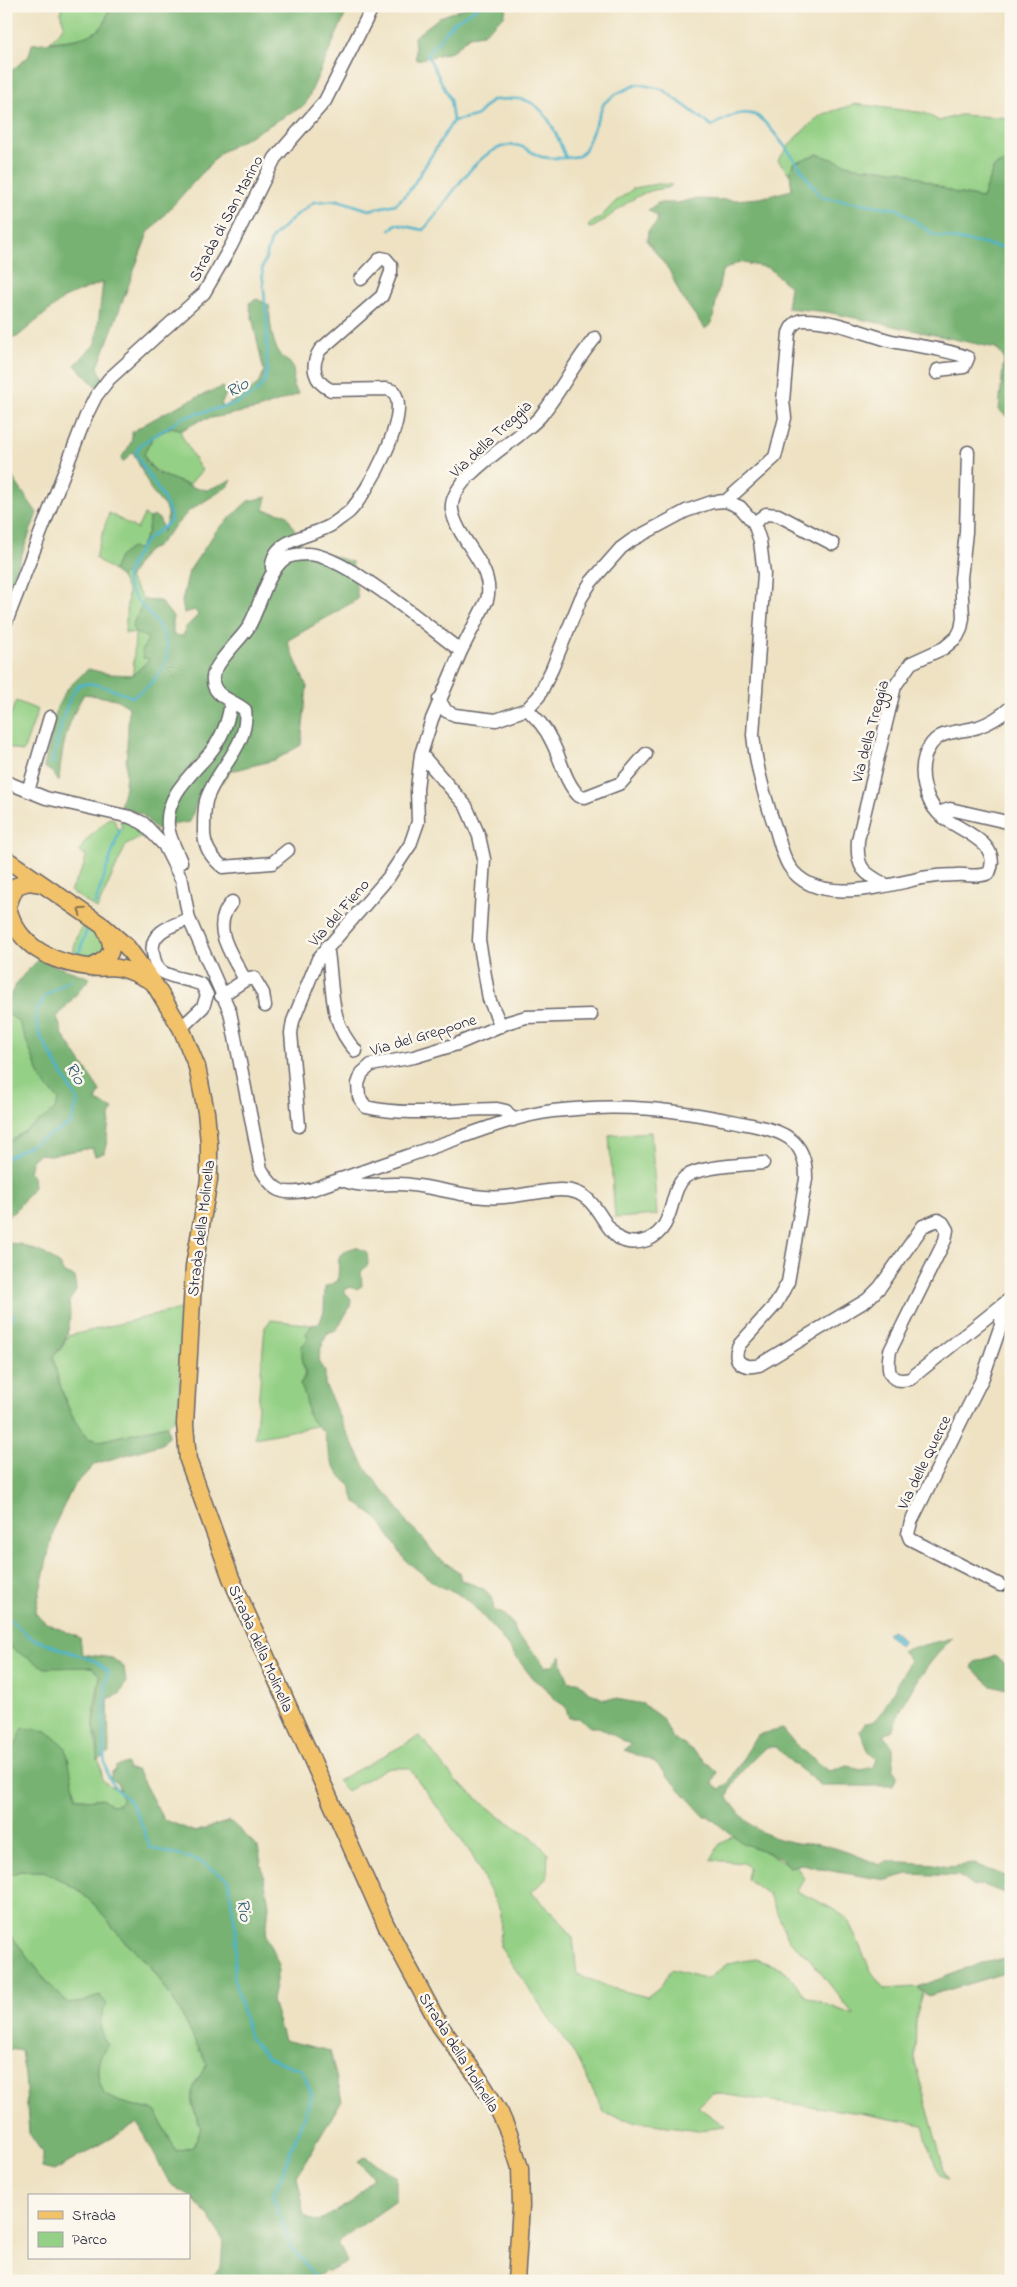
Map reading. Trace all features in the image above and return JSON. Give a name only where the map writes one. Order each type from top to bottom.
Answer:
[{"type":"main road","name":"Strada della Molinella","points":[[6,859],[103,926],[127,947],[153,982],[181,1028],[197,1067],[206,1112],[209,1143],[209,1180],[194,1266],[185,1424],[188,1460],[231,1578],[386,1925],[440,2026],[479,2079],[500,2113],[510,2136],[520,2168],[522,2206],[516,2281]]},
{"type":"main road","points":[[44,885],[29,882],[16,886],[7,901],[12,925],[29,945],[65,964],[90,968],[118,968],[153,982]]},
{"type":"main road","points":[[90,968],[105,960],[110,954],[112,945],[103,926]]},
{"type":"main road","points":[[118,968],[127,956],[127,947]]},
{"type":"street","name":"Strada di San Marino","points":[[6,622],[86,416],[96,396],[109,379],[204,294],[276,158],[325,101],[373,6]]},
{"type":"street","points":[[272,573],[274,557],[280,549],[331,526],[349,511],[385,453],[393,434],[399,405],[392,391],[387,389],[331,390],[323,386],[315,373],[316,357],[320,350],[382,296],[391,272],[391,265],[386,258],[381,258],[361,279]]},
{"type":"street","points":[[726,501],[775,457],[778,450],[785,418],[783,401],[789,333],[796,321],[805,320],[842,325],[890,340],[968,358],[964,367],[948,367],[937,372]]},
{"type":"street","name":"Via della Treggia","points":[[438,699],[488,600],[490,591],[479,562],[455,520],[451,502],[454,494],[467,478],[543,414],[595,338]]},
{"type":"street","name":"Via della Treggia","points":[[886,885],[865,874],[859,864],[858,840],[895,686],[911,663],[944,648],[957,637],[961,629],[963,618],[961,578],[966,532],[968,452]]},
{"type":"street","points":[[438,699],[446,711],[455,715],[496,720],[527,710],[538,696],[552,669],[581,598],[591,582],[621,548],[632,540],[686,511],[712,502],[726,501],[740,507],[754,522],[760,541],[764,574],[753,735],[755,759],[760,786],[789,866],[801,879],[817,887],[832,890],[851,890],[930,876],[983,876],[989,873],[993,859],[990,850],[982,842],[938,813],[931,803],[923,783],[925,757],[932,742],[940,735],[980,727],[1011,708]]},
{"type":"street","points":[[754,522],[766,514],[778,515],[833,544]]},
{"type":"street","points":[[288,850],[272,863],[224,867],[213,858],[204,839],[206,800],[215,781],[239,742],[246,718],[246,710],[223,698],[216,691],[213,678],[216,669],[247,629],[272,573],[280,562],[295,555],[310,554],[324,557],[350,569],[461,651]]},
{"type":"street","name":"Via del Fieno","points":[[299,1126],[291,1033],[293,1020],[318,958],[388,878],[410,845],[418,822],[417,788],[421,754],[438,699]]},
{"type":"street","points":[[182,882],[184,869],[168,827],[169,809],[187,777],[210,752],[224,730],[229,718],[231,701]]},
{"type":"street","points":[[527,710],[541,723],[552,740],[567,778],[579,796],[585,797],[621,783],[646,754]]},
{"type":"street","points":[[28,791],[50,717]]},
{"type":"street","points":[[421,754],[466,806],[479,836],[484,859],[479,940],[490,999],[500,1026]]},
{"type":"street","points":[[6,782],[46,798],[130,817],[144,823],[164,845],[182,882],[189,919],[221,996],[230,1012],[240,1072],[261,1169],[268,1181],[276,1189],[286,1194],[297,1193],[513,1120],[552,1111],[613,1107],[652,1108],[688,1112],[761,1127],[780,1134],[797,1144],[803,1153],[806,1164],[806,1179],[788,1282],[776,1304],[736,1351],[737,1358],[742,1365],[750,1367],[759,1365],[868,1300],[880,1287],[923,1226],[938,1220],[943,1223],[947,1230],[945,1240],[890,1351],[888,1371],[894,1379],[901,1381],[910,1379],[1006,1302]]},
{"type":"street","points":[[938,813],[950,809],[1009,820]]},
{"type":"street","points":[[232,902],[223,914],[220,928],[245,980]]},
{"type":"street","points":[[181,1028],[203,1007],[207,996],[202,985],[161,970],[154,961],[152,949],[155,938],[163,929],[189,919]]},
{"type":"street","points":[[327,946],[335,1017],[345,1040],[356,1051]]},
{"type":"street","points":[[221,996],[245,980],[254,978],[263,993],[265,1006]]},
{"type":"street","name":"Via del Greppone","points":[[513,1120],[506,1111],[497,1109],[404,1112],[366,1107],[359,1096],[358,1084],[362,1073],[371,1065],[457,1044],[526,1017],[591,1015]]},
{"type":"street","points":[[340,1180],[359,1186],[399,1184],[484,1198],[572,1191],[591,1200],[612,1234],[621,1240],[633,1242],[646,1240],[660,1230],[668,1218],[680,1183],[685,1177],[702,1171],[763,1163]]},
{"type":"street","name":"Via delle Querce","points":[[1000,1585],[910,1539],[908,1534],[911,1522],[983,1377],[1001,1325],[1006,1302]]},
{"type":"green space","points":[[61,6],[109,6],[105,22],[95,32],[72,40],[49,42],[64,25]]},
{"type":"green space","points":[[109,6],[345,6],[347,11],[305,105],[220,153],[148,233],[98,367],[103,379],[100,384],[95,386],[75,365],[96,343],[103,282],[64,298],[17,337],[6,339],[6,101],[9,96],[11,71],[29,56],[32,44],[72,40],[92,34],[100,29],[105,22]]},
{"type":"green space","points":[[470,6],[507,6],[504,16],[483,34],[469,36],[452,52],[416,60],[414,37],[440,17]]},
{"type":"green space","points":[[855,104],[925,113],[939,121],[960,115],[1011,118],[1011,158],[994,167],[982,198],[955,193],[903,171],[855,167],[818,155],[793,163],[790,175],[778,160],[796,137],[821,115]]},
{"type":"green space","points":[[818,154],[855,167],[903,171],[955,193],[982,198],[994,167],[1011,158],[1011,420],[999,410],[1004,358],[996,348],[827,312],[787,308],[790,287],[769,268],[739,262],[722,271],[712,323],[705,329],[681,296],[669,270],[647,241],[648,231],[657,222],[657,216],[648,210],[658,203],[678,203],[693,199],[735,200],[760,198],[792,190],[790,175],[793,163]]},
{"type":"green space","points":[[658,184],[672,185],[668,188],[636,197],[602,222],[592,228],[588,227],[590,223],[600,218],[615,202],[634,188]]},
{"type":"green space","points":[[257,299],[269,305],[274,342],[279,353],[289,362],[293,369],[293,386],[299,394],[258,409],[201,420],[182,430],[172,427],[153,437],[144,454],[147,463],[157,473],[195,488],[207,490],[232,480],[227,487],[189,511],[155,548],[143,556],[129,579],[125,573],[121,577],[113,571],[119,557],[131,548],[139,549],[148,532],[149,518],[155,516],[160,520],[163,532],[168,515],[165,507],[152,492],[133,452],[123,462],[121,458],[131,443],[132,432],[176,407],[223,387],[227,392],[221,404],[224,407],[258,384],[264,372],[249,303]]},
{"type":"green space","points":[[172,427],[182,430],[181,434],[202,470],[189,485],[156,471],[147,461],[144,454],[153,437]]},
{"type":"green space","points":[[6,468],[37,513],[6,598]]},
{"type":"green space","points":[[267,497],[264,510],[286,514],[306,551],[323,553],[352,562],[358,599],[287,641],[307,687],[301,745],[275,760],[231,771],[215,791],[198,798],[190,822],[164,826],[156,830],[142,814],[120,807],[125,787],[129,707],[116,699],[84,694],[73,715],[66,736],[59,782],[52,772],[44,767],[57,707],[67,689],[88,669],[109,674],[133,675],[150,659],[143,658],[142,651],[148,638],[135,633],[132,626],[144,600],[160,601],[173,617],[173,635],[183,636],[186,627],[198,615],[195,610],[184,613],[182,601],[189,571],[216,531],[248,501]]},
{"type":"green space","points":[[109,513],[137,529],[144,515],[149,518],[148,532],[139,549],[119,557],[113,571],[95,558]]},
{"type":"green space","points":[[125,573],[144,600],[132,626],[148,638],[150,659],[133,675],[135,633],[125,633],[128,592],[121,577]]},
{"type":"green space","points":[[16,701],[38,710],[23,752],[6,746],[6,726]]},
{"type":"green space","points":[[109,818],[114,819],[117,829],[122,828],[120,820],[132,823],[146,835],[126,845],[97,909],[70,891],[84,866],[86,855],[79,852],[89,838]]},
{"type":"green space","points":[[83,926],[104,935],[109,942],[97,960],[74,958],[75,941]]},
{"type":"green space","points":[[39,960],[90,978],[57,1017],[63,1035],[100,1091],[96,1101],[113,1109],[109,1120],[104,1153],[95,1156],[92,1148],[50,1155],[39,1154],[32,1159],[29,1172],[33,1177],[34,1187],[15,1211],[6,1218],[6,1144],[54,1111],[59,1100],[42,1081],[19,1022],[6,1012],[9,997],[17,983]]},
{"type":"green space","points":[[6,1012],[19,1022],[42,1081],[59,1100],[55,1111],[6,1144]]},
{"type":"green space","points":[[651,1132],[657,1215],[615,1218],[609,1135]]},
{"type":"green space","points":[[6,1243],[20,1244],[45,1254],[58,1263],[64,1273],[75,1277],[76,1291],[69,1302],[70,1317],[68,1331],[62,1345],[53,1357],[58,1379],[69,1410],[87,1438],[100,1441],[167,1425],[169,1435],[162,1444],[95,1464],[73,1487],[55,1524],[35,1613],[46,1623],[80,1638],[82,1654],[112,1658],[124,1667],[126,1682],[121,1693],[108,1699],[109,1753],[98,1760],[98,1744],[94,1726],[100,1676],[92,1667],[45,1668],[6,1645]]},
{"type":"green space","points":[[356,1247],[367,1252],[368,1264],[361,1272],[362,1286],[356,1289],[350,1287],[344,1291],[351,1299],[350,1307],[336,1331],[328,1332],[320,1350],[319,1363],[325,1372],[325,1384],[344,1428],[367,1470],[383,1491],[391,1498],[408,1524],[421,1536],[437,1557],[459,1572],[461,1580],[487,1592],[494,1610],[503,1614],[514,1625],[516,1634],[538,1656],[545,1667],[553,1665],[561,1656],[562,1665],[569,1682],[578,1682],[589,1692],[603,1699],[616,1699],[643,1704],[663,1719],[672,1738],[684,1744],[717,1772],[713,1784],[720,1789],[728,1784],[757,1735],[783,1729],[795,1744],[829,1771],[848,1766],[861,1770],[873,1767],[876,1759],[868,1750],[860,1730],[865,1723],[872,1722],[881,1714],[910,1660],[902,1652],[907,1649],[952,1638],[917,1681],[903,1705],[893,1730],[884,1735],[893,1747],[893,1770],[897,1775],[893,1786],[822,1786],[790,1761],[776,1747],[766,1747],[748,1764],[738,1777],[728,1798],[742,1816],[757,1829],[775,1838],[800,1844],[817,1843],[842,1850],[879,1865],[889,1861],[934,1864],[947,1867],[974,1864],[1011,1878],[1011,1895],[982,1885],[973,1887],[959,1876],[908,1874],[886,1880],[826,1870],[803,1864],[789,1867],[780,1857],[742,1843],[708,1816],[704,1816],[655,1762],[624,1750],[631,1745],[599,1727],[590,1727],[579,1718],[569,1718],[565,1706],[554,1699],[546,1688],[533,1679],[497,1632],[471,1603],[455,1592],[437,1585],[405,1560],[380,1521],[355,1502],[350,1485],[344,1481],[332,1462],[324,1432],[309,1415],[304,1392],[300,1384],[305,1377],[305,1369],[302,1362],[302,1346],[308,1339],[306,1334],[312,1325],[320,1322],[324,1311],[325,1287],[338,1281],[339,1257],[347,1250]]},
{"type":"green space","points":[[184,1308],[178,1416],[167,1425],[100,1441],[87,1438],[69,1410],[53,1356],[61,1349],[68,1336]]},
{"type":"green space","points":[[271,1320],[312,1325],[306,1334],[309,1339],[302,1362],[304,1373],[300,1384],[308,1401],[307,1413],[316,1426],[255,1438],[265,1327]]},
{"type":"green space","points":[[6,1645],[76,1667],[92,1667],[100,1676],[94,1727],[103,1781],[112,1787],[120,1789],[122,1800],[119,1804],[111,1805],[102,1798],[88,1800],[75,1797],[13,1748],[6,1746]]},
{"type":"green space","points":[[994,1656],[1004,1663],[1009,1670],[1011,1690],[991,1685],[972,1668],[975,1662]]},
{"type":"green space","points":[[23,1728],[47,1731],[66,1748],[76,1797],[88,1800],[102,1798],[111,1805],[119,1804],[122,1800],[118,1783],[110,1779],[112,1772],[115,1771],[117,1766],[127,1763],[128,1769],[137,1770],[163,1819],[195,1832],[230,1821],[258,1847],[269,1905],[266,1936],[279,1965],[272,2001],[284,2040],[330,2051],[342,2100],[297,2176],[305,2216],[317,2222],[353,2201],[373,2177],[358,2161],[365,2157],[396,2176],[396,2201],[338,2242],[347,2262],[306,2281],[208,2281],[221,2267],[223,2240],[209,2216],[190,2196],[190,2194],[186,2194],[170,2184],[138,2123],[54,2171],[42,2168],[42,2152],[29,2133],[25,2076],[21,2051],[10,2049],[6,2058],[6,1929],[48,1983],[68,2003],[100,1996],[107,2004],[102,2014],[100,2025],[104,2040],[108,2045],[98,2063],[99,2080],[104,2094],[120,2102],[155,2111],[176,2151],[193,2147],[201,2128],[192,2102],[192,2096],[196,2083],[207,2065],[179,2009],[150,1965],[121,1938],[97,1907],[77,1889],[44,1871],[20,1871],[6,1877],[6,1746],[14,1748]]},
{"type":"green space","points":[[420,1736],[455,1780],[500,1817],[532,1837],[548,1853],[547,1878],[531,1892],[561,1921],[573,1938],[577,1974],[612,1988],[647,1997],[661,1986],[671,1969],[708,1979],[727,1964],[755,1959],[782,1968],[807,1997],[854,2015],[808,1957],[789,1940],[769,1895],[747,1879],[749,1868],[744,1863],[711,1860],[719,1845],[733,1835],[747,1844],[783,1861],[789,1867],[796,1865],[804,1879],[797,1891],[847,1918],[871,1971],[884,1989],[917,1987],[923,1993],[916,2018],[915,2063],[947,2180],[934,2162],[923,2125],[860,2113],[712,2093],[698,2107],[726,2127],[699,2130],[637,2122],[605,2114],[575,2055],[500,1947],[501,1913],[472,1855],[409,1768],[386,1768],[347,1791],[337,1781]]},
{"type":"green space","points":[[20,1871],[44,1871],[77,1889],[97,1907],[121,1938],[150,1965],[179,2009],[207,2065],[193,2090],[192,2102],[201,2128],[193,2147],[176,2151],[155,2111],[120,2102],[104,2094],[99,2080],[98,2063],[108,2045],[101,2037],[100,1996],[68,2003],[48,1983],[6,1929],[6,1877]]},
{"type":"green space","points":[[1011,1958],[1011,1971],[928,1996],[918,1987],[982,1963]]},
{"type":"water","points":[[892,1630],[904,1641],[899,1646],[887,1634]]},
{"type":"waterway","name":"Rio","points":[[52,764],[66,709],[70,698],[80,685],[99,685],[132,697],[152,682],[166,659],[167,644],[162,631],[134,596],[128,585],[128,571],[139,550],[148,539],[171,519],[161,494],[144,469],[136,452],[141,444],[184,417],[235,404],[257,392],[265,381],[267,369],[267,323],[262,269],[272,238],[294,217],[314,202],[338,200],[369,210],[396,204],[410,190],[453,121],[450,99],[427,54],[454,22],[480,6]]},
{"type":"waterway","points":[[453,121],[476,116],[492,100],[519,99],[529,102],[544,113],[550,122],[566,158],[579,156],[585,150],[604,103],[616,94],[638,84],[662,89],[712,126],[738,114],[749,113],[755,115],[780,140],[821,197],[898,209],[934,235],[1011,249]]},
{"type":"waterway","points":[[390,230],[396,224],[423,230],[475,165],[487,154],[500,147],[517,145],[542,157],[566,158]]},
{"type":"waterway","name":"Rio","points":[[95,904],[120,829]]},
{"type":"waterway","name":"Rio","points":[[77,958],[88,927]]},
{"type":"waterway","name":"Rio","points":[[6,1158],[71,1124],[78,1101],[40,1036],[35,1014],[45,996],[70,980]]},
{"type":"waterway","name":"Rio","points":[[6,1301],[13,1316],[6,1331]]},
{"type":"waterway","name":"Rio","points":[[6,1617],[33,1639],[95,1661],[108,1671],[104,1712],[104,1745],[107,1773],[111,1782],[128,1799],[133,1807],[142,1824],[150,1848],[198,1860],[228,1880],[236,1931],[234,1979],[250,2039],[268,2058],[302,2070],[312,2095],[273,2197],[291,2247],[318,2281]]}]
